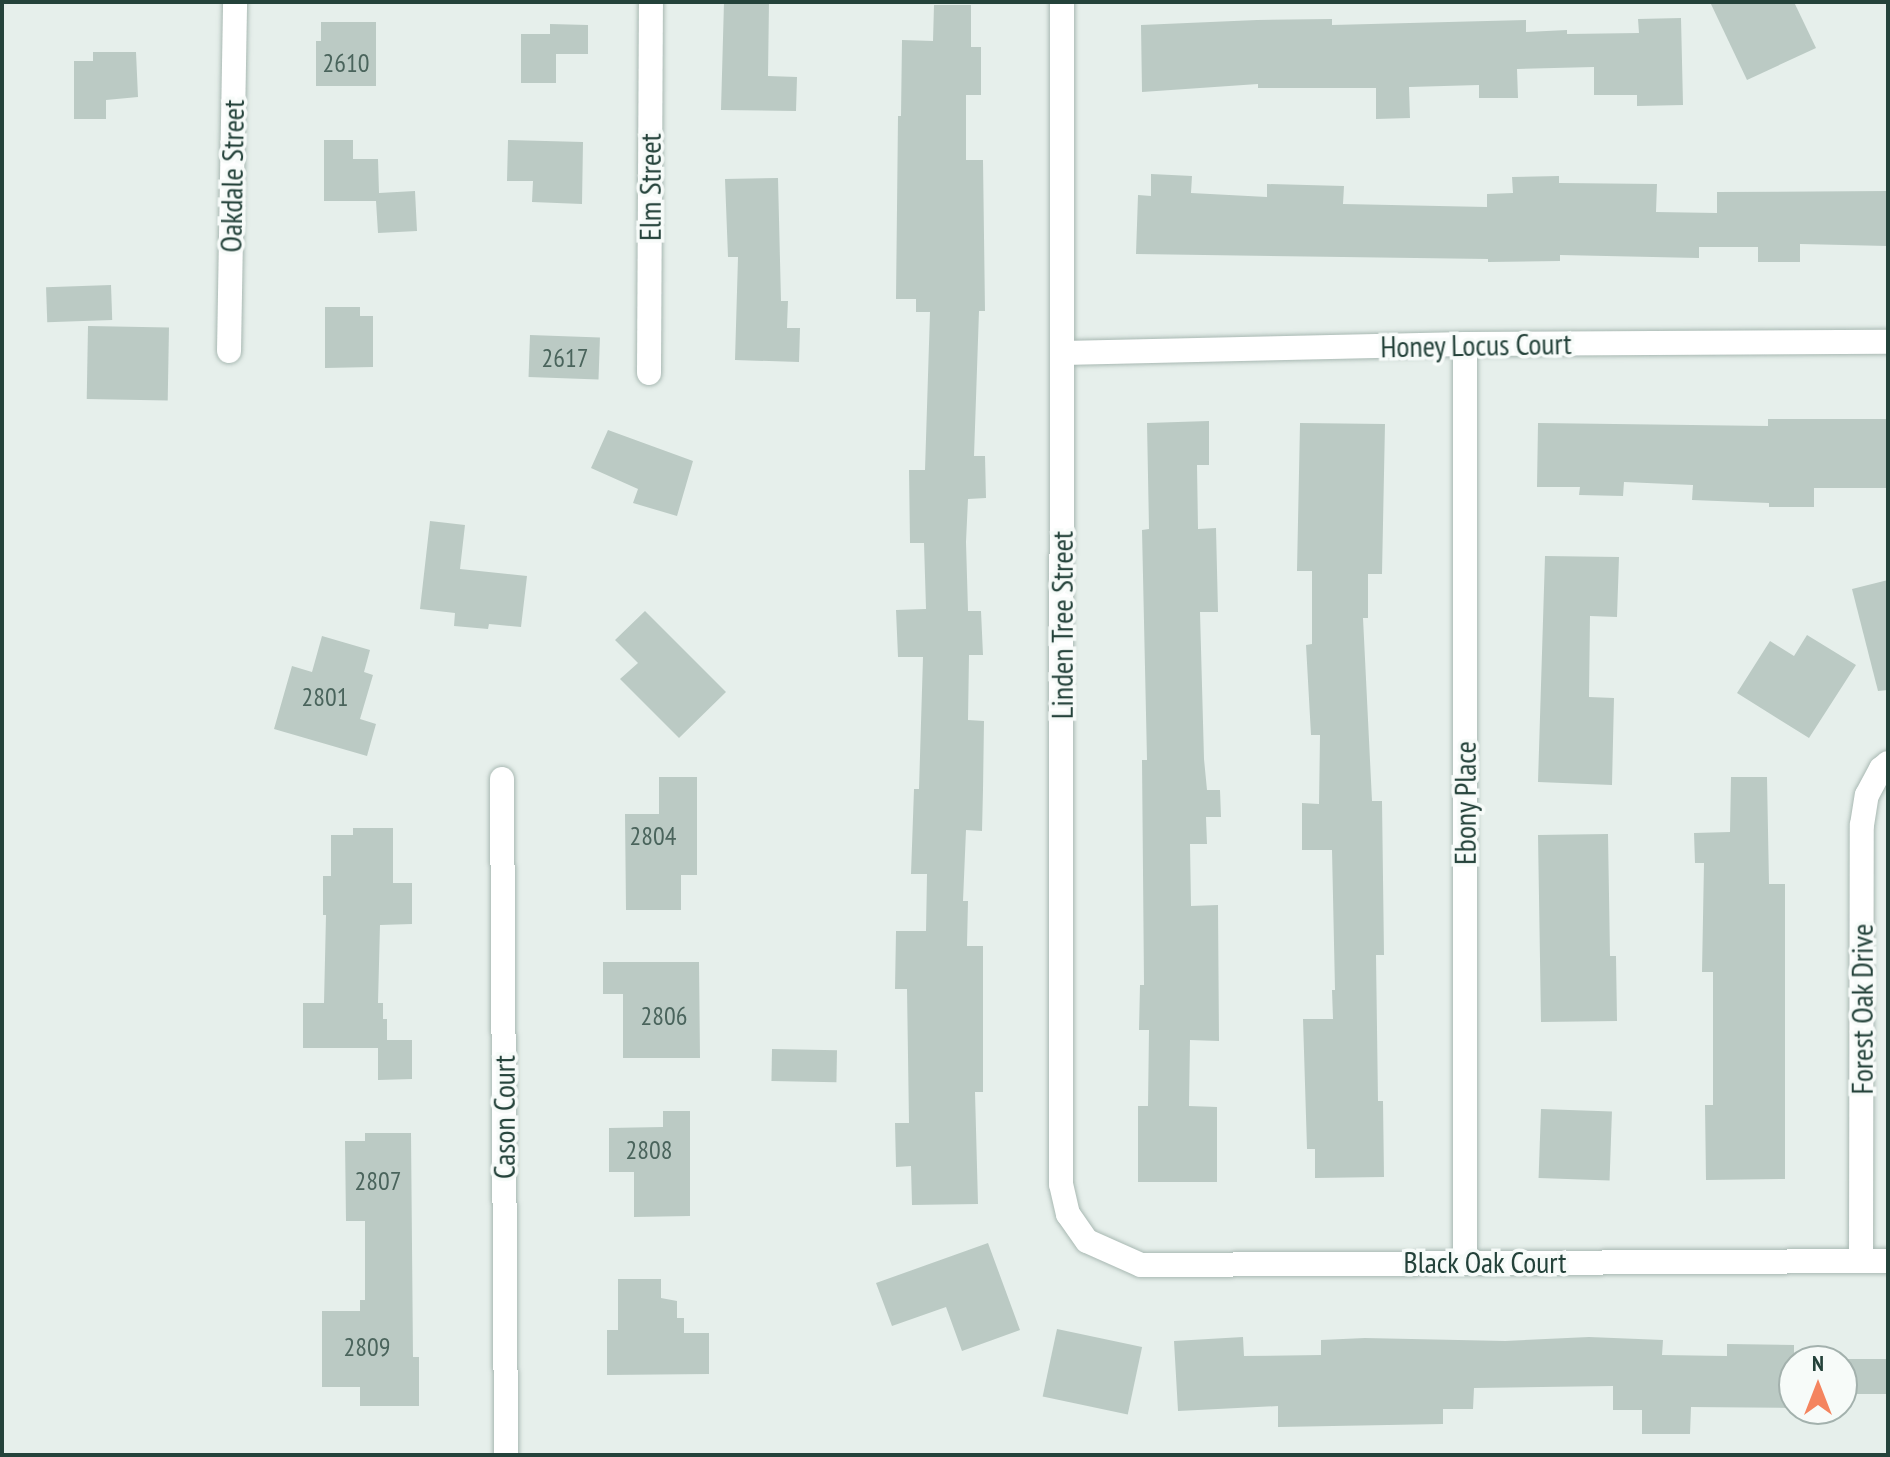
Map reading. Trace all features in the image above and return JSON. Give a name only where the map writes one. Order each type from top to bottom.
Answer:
[{"type":"street","name":"Oakdale Street","points":[[229,351],[235,2]]},
{"type":"street","name":"Elm Street","points":[[649,373],[651,2]]},
{"type":"street","name":"Linden Tree Street","points":[[1062,2],[1061,1184],[1068,1214],[1087,1241]]},
{"type":"street","name":"Honey Locus Court","points":[[1063,353],[1465,344],[1888,342]]},
{"type":"street","name":"Ebony Place","points":[[1465,344],[1465,1262]]},
{"type":"street","name":"Forest Oak Drive","points":[[1861,1261],[1862,825],[1867,795],[1881,769],[1888,763]]},
{"type":"street","name":"Cason Court","points":[[502,779],[506,1455]]},
{"type":"street","name":"Black Oak Court","points":[[1087,1241],[1141,1265],[1888,1261]]},
{"type":"building","points":[[724,2],[769,2],[768,76],[797,77],[796,111],[721,110]]},
{"type":"building","points":[[1710,2],[1794,2],[1816,48],[1747,80]]},
{"type":"building","points":[[934,5],[971,5],[971,47],[981,47],[981,95],[966,95],[966,160],[983,160],[985,311],[979,311],[974,456],[985,456],[986,498],[968,499],[966,542],[968,611],[981,611],[983,655],[969,655],[968,720],[984,721],[983,790],[982,831],[966,830],[963,901],[968,901],[967,946],[983,946],[983,1092],[975,1092],[978,1204],[912,1205],[911,1166],[896,1167],[895,1123],[909,1123],[907,989],[895,989],[896,931],[926,931],[927,874],[911,874],[914,789],[919,789],[923,657],[898,657],[896,610],[926,609],[924,543],[910,543],[909,470],[925,470],[930,312],[916,312],[916,299],[896,299],[898,116],[901,116],[902,40],[933,41]]},
{"type":"building","points":[[1681,18],[1683,105],[1637,106],[1637,95],[1594,95],[1594,67],[1517,69],[1518,98],[1479,98],[1479,85],[1409,87],[1410,118],[1376,119],[1376,88],[1258,88],[1258,84],[1142,92],[1141,25],[1332,19],[1332,25],[1526,20],[1526,32],[1567,30],[1567,34],[1639,33],[1638,19]]},
{"type":"building","points":[[321,22],[376,22],[376,86],[316,86],[316,41],[321,41]]},
{"type":"building","points":[[550,24],[588,25],[588,54],[556,54],[556,83],[521,83],[521,34],[550,34]]},
{"type":"building","points":[[93,52],[136,52],[138,97],[106,100],[106,119],[74,119],[74,61],[93,61]]},
{"type":"building","points":[[324,140],[353,140],[353,159],[378,159],[379,193],[415,191],[417,231],[378,233],[376,201],[324,201]]},
{"type":"building","points":[[508,140],[583,142],[582,204],[532,202],[533,181],[507,181]]},
{"type":"building","points":[[1151,174],[1192,176],[1191,193],[1267,197],[1267,184],[1344,186],[1343,204],[1487,207],[1487,194],[1513,193],[1512,177],[1559,176],[1559,183],[1657,184],[1656,212],[1717,213],[1717,192],[1888,191],[1888,246],[1800,244],[1800,262],[1758,262],[1758,247],[1699,247],[1699,258],[1560,255],[1560,261],[1488,262],[1488,259],[1136,254],[1138,195],[1151,196]]},
{"type":"building","points":[[778,178],[781,301],[788,301],[787,328],[800,328],[799,362],[735,360],[738,257],[728,257],[725,179]]},
{"type":"building","points":[[111,285],[112,320],[47,322],[46,287]]},
{"type":"building","points":[[325,307],[360,307],[360,316],[373,316],[373,367],[325,368]]},
{"type":"building","points":[[88,326],[169,327],[168,400],[87,399]]},
{"type":"building","points":[[530,335],[600,337],[598,379],[529,377]]},
{"type":"building","points":[[1768,419],[1888,419],[1888,488],[1814,488],[1814,507],[1769,507],[1769,503],[1692,500],[1693,485],[1624,482],[1623,496],[1579,495],[1580,487],[1537,487],[1538,423],[1768,426]]},
{"type":"building","points":[[1209,421],[1209,465],[1197,465],[1198,529],[1216,528],[1218,612],[1200,612],[1204,759],[1207,790],[1220,790],[1221,817],[1206,817],[1207,844],[1190,844],[1191,906],[1218,905],[1219,1041],[1190,1040],[1189,1106],[1217,1107],[1217,1182],[1138,1182],[1138,1106],[1148,1106],[1149,1030],[1139,1030],[1140,985],[1144,985],[1142,760],[1147,760],[1142,530],[1149,529],[1147,423]]},
{"type":"building","points":[[1300,423],[1385,424],[1382,574],[1368,574],[1368,618],[1363,618],[1372,801],[1382,801],[1384,955],[1376,955],[1378,1101],[1383,1101],[1384,1177],[1315,1178],[1315,1149],[1307,1149],[1303,1019],[1333,1019],[1332,990],[1335,990],[1332,850],[1302,850],[1302,803],[1319,804],[1320,735],[1311,735],[1306,645],[1312,644],[1312,571],[1297,571]]},
{"type":"building","points":[[608,430],[693,461],[677,516],[633,503],[638,489],[591,468]]},
{"type":"building","points":[[430,521],[465,525],[460,569],[527,576],[521,627],[489,624],[488,629],[454,626],[455,613],[420,609]]},
{"type":"building","points":[[1545,556],[1619,557],[1617,617],[1590,616],[1589,697],[1614,698],[1612,785],[1538,782]]},
{"type":"building","points":[[1888,580],[1888,690],[1878,691],[1852,589]]},
{"type":"building","points":[[645,611],[726,692],[679,738],[620,679],[638,663],[615,640]]},
{"type":"building","points":[[1807,635],[1856,665],[1809,738],[1737,693],[1770,641],[1794,656]]},
{"type":"building","points":[[322,636],[370,650],[364,672],[373,675],[360,719],[376,724],[367,756],[274,729],[292,666],[312,672]]},
{"type":"building","points":[[659,777],[697,777],[697,875],[681,875],[681,910],[626,910],[625,814],[659,814]]},
{"type":"building","points":[[1731,777],[1767,777],[1769,884],[1785,884],[1785,1179],[1706,1180],[1705,1105],[1713,1105],[1713,972],[1702,972],[1704,863],[1695,863],[1694,833],[1730,832]]},
{"type":"building","points":[[353,828],[393,828],[393,883],[412,883],[412,924],[380,925],[378,1003],[383,1003],[383,1019],[387,1019],[387,1040],[412,1040],[412,1079],[378,1080],[378,1048],[303,1048],[303,1003],[324,1003],[326,915],[323,915],[323,876],[331,876],[331,835],[353,835]]},
{"type":"building","points":[[1608,834],[1610,956],[1616,956],[1617,1021],[1541,1022],[1538,835]]},
{"type":"building","points":[[603,962],[699,962],[700,1058],[623,1058],[623,994],[603,994]]},
{"type":"building","points":[[772,1049],[837,1050],[836,1082],[771,1081]]},
{"type":"building","points":[[1541,1109],[1612,1111],[1610,1180],[1539,1178]]},
{"type":"building","points":[[663,1111],[690,1111],[690,1216],[634,1217],[634,1172],[609,1172],[609,1128],[663,1127]]},
{"type":"building","points":[[365,1133],[411,1133],[413,1357],[419,1357],[419,1406],[360,1406],[360,1387],[322,1387],[322,1311],[360,1311],[360,1300],[365,1300],[365,1221],[346,1221],[345,1141],[365,1141]]},
{"type":"building","points":[[988,1243],[1020,1330],[962,1351],[946,1307],[892,1326],[876,1283]]},
{"type":"building","points":[[618,1279],[661,1279],[661,1298],[677,1301],[677,1318],[684,1318],[684,1333],[709,1333],[709,1374],[607,1375],[607,1330],[618,1330]]},
{"type":"building","points":[[1057,1329],[1142,1347],[1128,1415],[1043,1396]]},
{"type":"building","points":[[1243,1337],[1244,1356],[1321,1355],[1321,1340],[1365,1338],[1505,1341],[1589,1337],[1663,1340],[1662,1355],[1727,1356],[1727,1344],[1794,1345],[1778,1345],[1778,1408],[1691,1407],[1690,1434],[1642,1434],[1642,1410],[1613,1410],[1613,1386],[1474,1388],[1473,1409],[1443,1409],[1443,1424],[1278,1427],[1278,1406],[1178,1411],[1174,1341]]},
{"type":"building","points":[[1858,1359],[1888,1359],[1888,1394],[1858,1394]]}]
